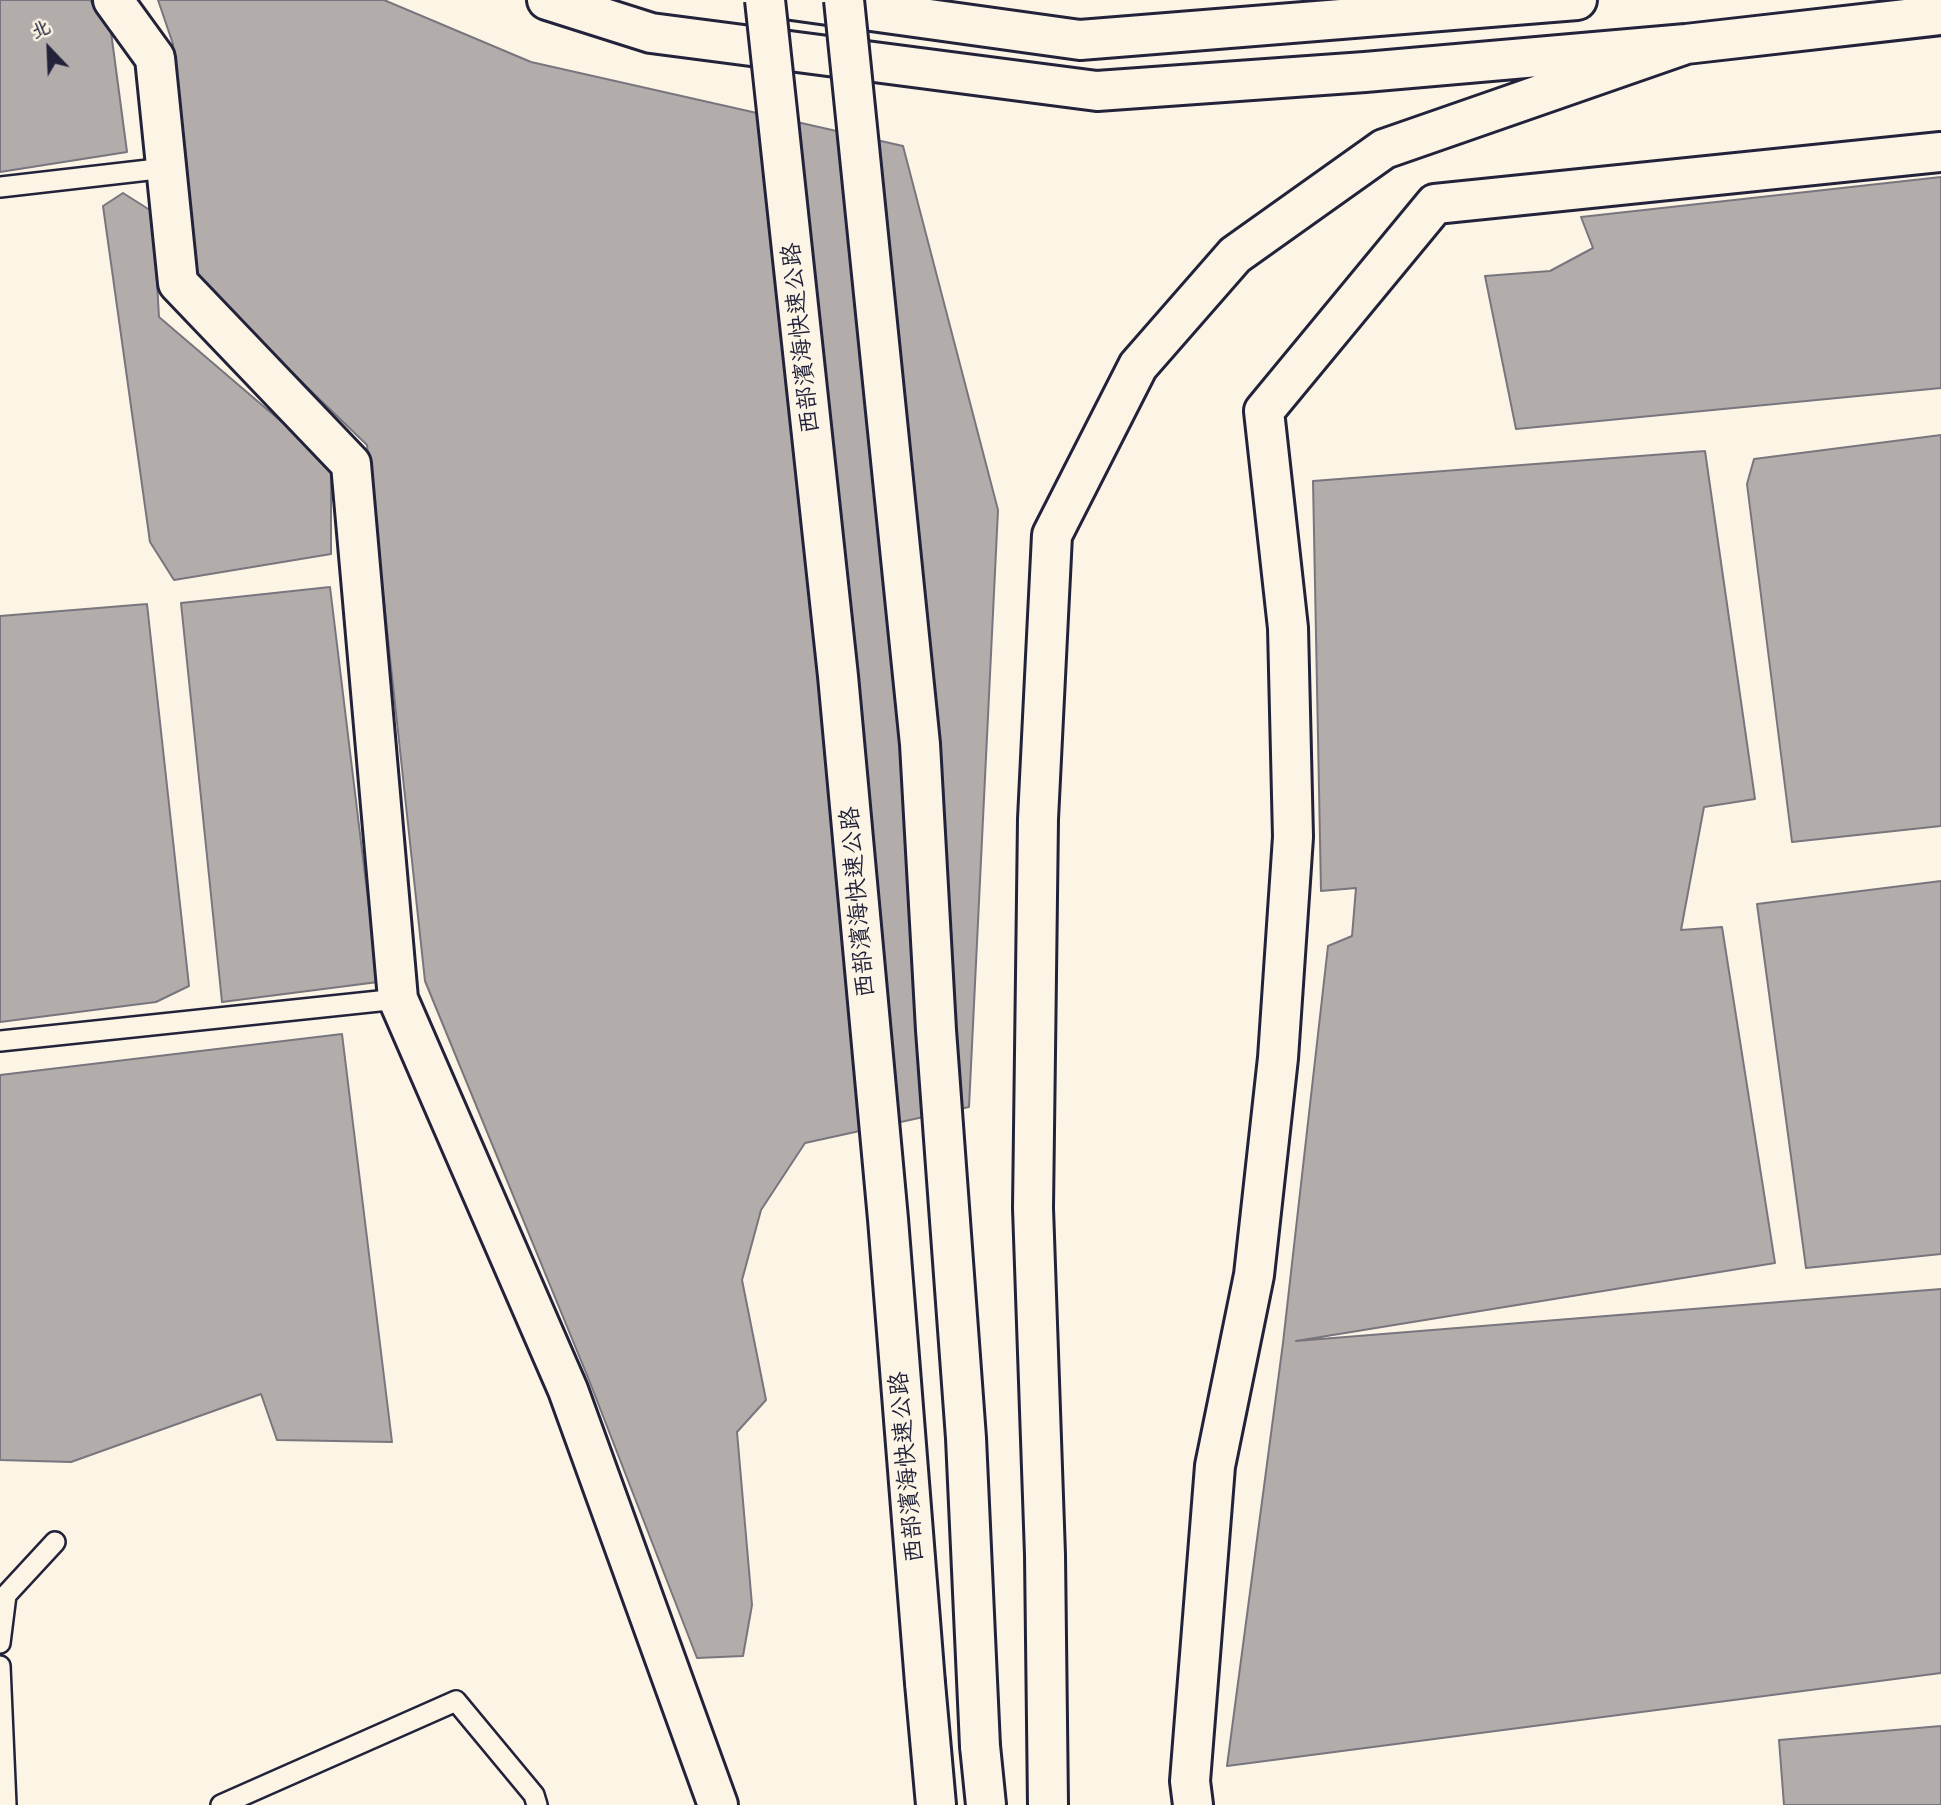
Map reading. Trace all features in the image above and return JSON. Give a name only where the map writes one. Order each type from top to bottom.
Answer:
[{"type":"main road","points":[[113,0],[155,58],[178,283],[351,464],[398,999],[568,1390],[718,1805]]},
{"type":"main road","points":[[547,0],[651,33],[1097,91],[1365,72],[1686,44],[1941,15]]},
{"type":"main road","name":"西部濱海快速公路","points":[[765,0],[838,677],[888,1219],[936,1805]]},
{"type":"main road","points":[[792,0],[1080,40],[1577,0]]},
{"type":"main road","points":[[844,0],[920,744],[937,1043],[966,1438],[980,1746],[986,1805]]},
{"type":"main road","points":[[1048,1805],[1045,1555],[1033,1208],[1038,819],[1052,536],[1138,366],[1234,255],[1384,149],[1686,44]]},
{"type":"main road","points":[[1193,1805],[1190,1781],[1215,1466],[1254,1275],[1279,1058],[1293,837],[1288,628],[1264,411],[1435,204],[1941,152]]},
{"type":"lane","points":[[0,187],[166,168]]},
{"type":"lane","points":[[0,1041],[398,999]]},
{"type":"lane","points":[[0,1643],[6,1595],[55,1542]]},
{"type":"lane","points":[[0,1666],[6,1805]]},
{"type":"lane","points":[[221,1805],[456,1702],[534,1795],[537,1805]]},
{"type":"shaded area","points":[[0,0],[90,0],[111,32],[127,152],[0,172]]},
{"type":"shaded area","points":[[158,0],[384,0],[531,62],[903,146],[998,510],[969,1107],[805,1143],[761,1210],[742,1280],[766,1400],[737,1432],[752,1605],[743,1656],[697,1658],[589,1380],[425,981],[367,445],[192,276],[173,44]]},
{"type":"shaded area","points":[[1941,177],[1941,388],[1516,429],[1485,276],[1550,271],[1593,248],[1581,217]]},
{"type":"shaded area","points":[[123,193],[153,212],[159,317],[331,464],[331,554],[174,580],[150,542],[103,206]]},
{"type":"shaded area","points":[[1941,435],[1941,826],[1792,842],[1747,484],[1754,459]]},
{"type":"shaded area","points":[[1705,451],[1755,799],[1704,807],[1681,930],[1722,927],[1775,1263],[1296,1341],[1941,1289],[1941,1673],[1227,1766],[1283,1343],[1328,946],[1352,936],[1356,888],[1321,891],[1313,481]]},
{"type":"shaded area","points":[[330,587],[378,982],[222,1002],[181,603]]},
{"type":"shaded area","points":[[147,604],[189,986],[156,1002],[0,1022],[0,616]]},
{"type":"shaded area","points":[[1941,881],[1941,1254],[1806,1268],[1757,904]]},
{"type":"shaded area","points":[[342,1034],[392,1442],[277,1440],[261,1394],[71,1462],[0,1460],[0,1075]]},
{"type":"shaded area","points":[[1941,1726],[1941,1805],[1784,1805],[1779,1740]]}]
